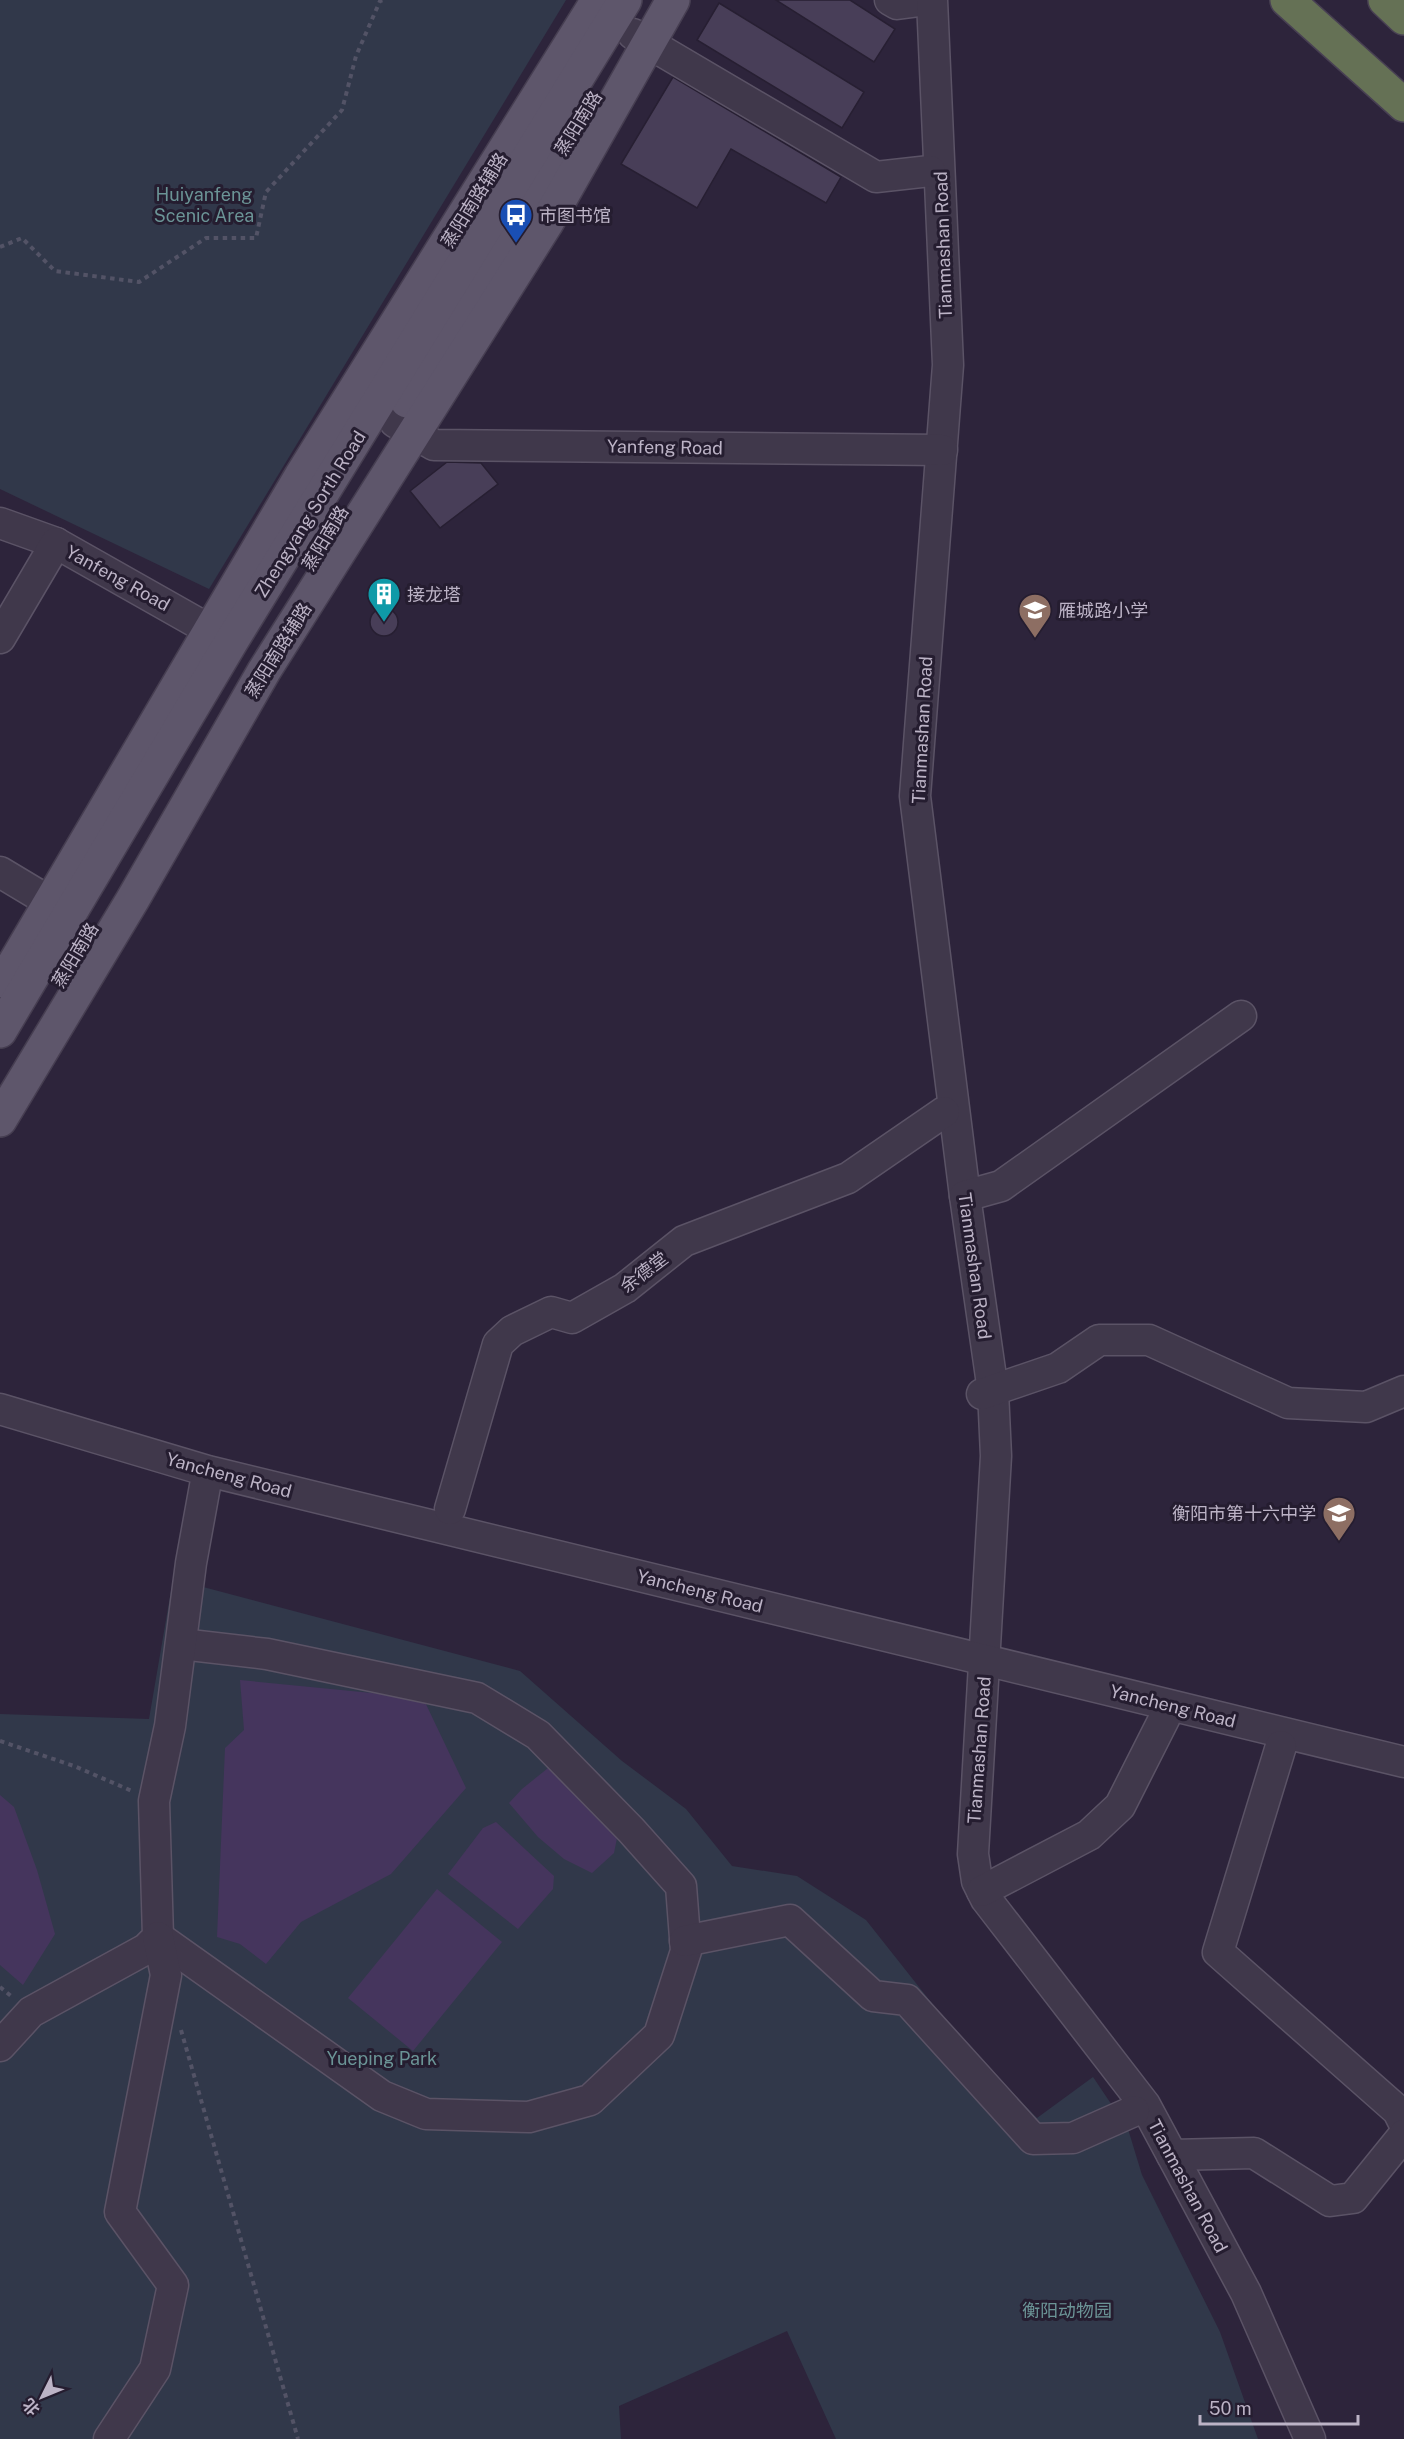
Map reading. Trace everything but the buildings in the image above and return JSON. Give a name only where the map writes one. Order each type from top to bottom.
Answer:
[{"type":"highway","points":[[1287,0],[1404,105]]},
{"type":"highway","points":[[1321,0],[1320,5],[1326,22],[1346,53]]},
{"type":"main road","name":"蒸阳南路辅路","points":[[221,636],[301,476],[598,0]]},
{"type":"main road","name":"Zhengyang Sorth Road","points":[[0,1031],[60,908],[221,636],[625,0]]},
{"type":"main road","name":"蒸阳南路","points":[[0,1079],[404,428],[641,38],[653,0]]},
{"type":"main road","points":[[641,38],[673,0]]},
{"type":"main road","name":"蒸阳南路辅路","points":[[0,1120],[133,899],[404,428]]},
{"type":"main road","points":[[0,988],[60,908]]},
{"type":"street","points":[[890,0],[897,4],[924,0]]},
{"type":"street","name":"Tianmashan Road","points":[[924,0],[939,370],[938,450],[915,796],[987,1393],[973,1854],[977,1881],[982,1892],[1145,2105],[1246,2293],[1310,2439]]},
{"type":"street","name":"Tianmashan Road","points":[[924,0],[948,365],[938,450],[907,797],[944,1112],[987,1393]]},
{"type":"street","points":[[641,38],[876,177],[930,171]]},
{"type":"street","name":"Yanfeng Road","points":[[404,428],[434,445],[938,450]]},
{"type":"street","name":"Yanfeng Road","points":[[0,523],[56,543],[221,636]]},
{"type":"street","points":[[0,638],[56,543]]},
{"type":"street","points":[[0,872],[60,908]]},
{"type":"street","points":[[965,1196],[1001,1186],[1241,1016]]},
{"type":"street","name":"余德堂","points":[[450,1509],[498,1344],[512,1331],[551,1312],[572,1318],[625,1288],[684,1241],[848,1178],[944,1112]]},
{"type":"street","points":[[987,1393],[1058,1368],[1099,1340],[1149,1340],[1288,1403],[1366,1407],[1404,1391]]},
{"type":"street","name":"Yancheng Road","points":[[0,1409],[208,1471],[977,1665],[1165,1717],[1404,1775]]},
{"type":"street","name":"Yancheng Road","points":[[0,1427],[205,1486],[1404,1762]]},
{"type":"street","points":[[109,2439],[155,2369],[172,2284],[120,2212],[166,1975],[158,1937],[154,1801],[170,1726],[191,1563],[205,1486]]},
{"type":"street","points":[[158,1937],[382,2096],[426,2114],[529,2117],[590,2100],[659,2035],[686,1951],[681,1886],[632,1830],[538,1735],[477,1698],[267,1654],[181,1644]]},
{"type":"street","name":"Tianmashan Road","points":[[977,1665],[962,1858],[966,1885],[977,1908],[1134,2111],[1234,2299],[1296,2439]]},
{"type":"street","points":[[982,1892],[1089,1835],[1120,1806],[1165,1717]]},
{"type":"street","points":[[1281,1746],[1218,1952],[1398,2112],[1404,2123]]},
{"type":"street","points":[[685,1941],[790,1920],[873,1996],[907,2000],[1034,2139],[1073,2138],[1134,2111]]},
{"type":"street","points":[[0,2046],[31,2012],[146,1949],[158,1937]]},
{"type":"street","points":[[1172,2155],[1254,2153],[1330,2201],[1353,2198],[1404,2136]]},
{"type":"path","points":[[0,247],[22,238],[55,271],[139,282],[206,238],[256,238],[266,192],[342,110],[356,56],[380,1],[384,0]]},
{"type":"path","points":[[0,1741],[74,1766],[154,1801]]},
{"type":"path","points":[[179,2020],[298,2439]]},
{"type":"green space","name":"Huiyanfeng Scenic Area","points":[[0,0],[566,0],[209,589],[0,489]]},
{"type":"green space","name":"Yueping Park","points":[[173,1579],[520,1671],[622,1761],[686,1809],[732,1866],[797,1876],[866,1920],[957,2035],[1037,2118],[1093,2077],[1128,2129],[1142,2175],[1220,2332],[1258,2439],[836,2439],[787,2331],[619,2406],[621,2439],[0,2439],[0,1714],[149,1719]]},
{"type":"shaded area","points":[[240,1680],[423,1698],[466,1788],[391,1874],[301,1922],[266,1964],[240,1944],[217,1937],[225,1748],[244,1730]]},
{"type":"shaded area","points":[[558,1760],[620,1823],[614,1853],[592,1873],[564,1859],[538,1837],[509,1803],[522,1789]]},
{"type":"shaded area","points":[[0,1795],[14,1807],[37,1870],[55,1934],[23,1985],[0,1965]]},
{"type":"shaded area","points":[[496,1822],[554,1876],[553,1889],[518,1929],[448,1874],[483,1828]]},
{"type":"shaded area","points":[[437,1889],[502,1942],[413,2051],[348,1998]]},
{"type":"place","name":"市图书馆","points":[[516,244]]},
{"type":"place","name":"接龙塔","points":[[384,623]]},
{"type":"place","name":"雁城路小学","points":[[1035,639]]},
{"type":"place","name":"衡阳市第十六中学","points":[[1339,1542]]},
{"type":"park label","name":"衡阳动物园","points":[[1067,2310]]}]
